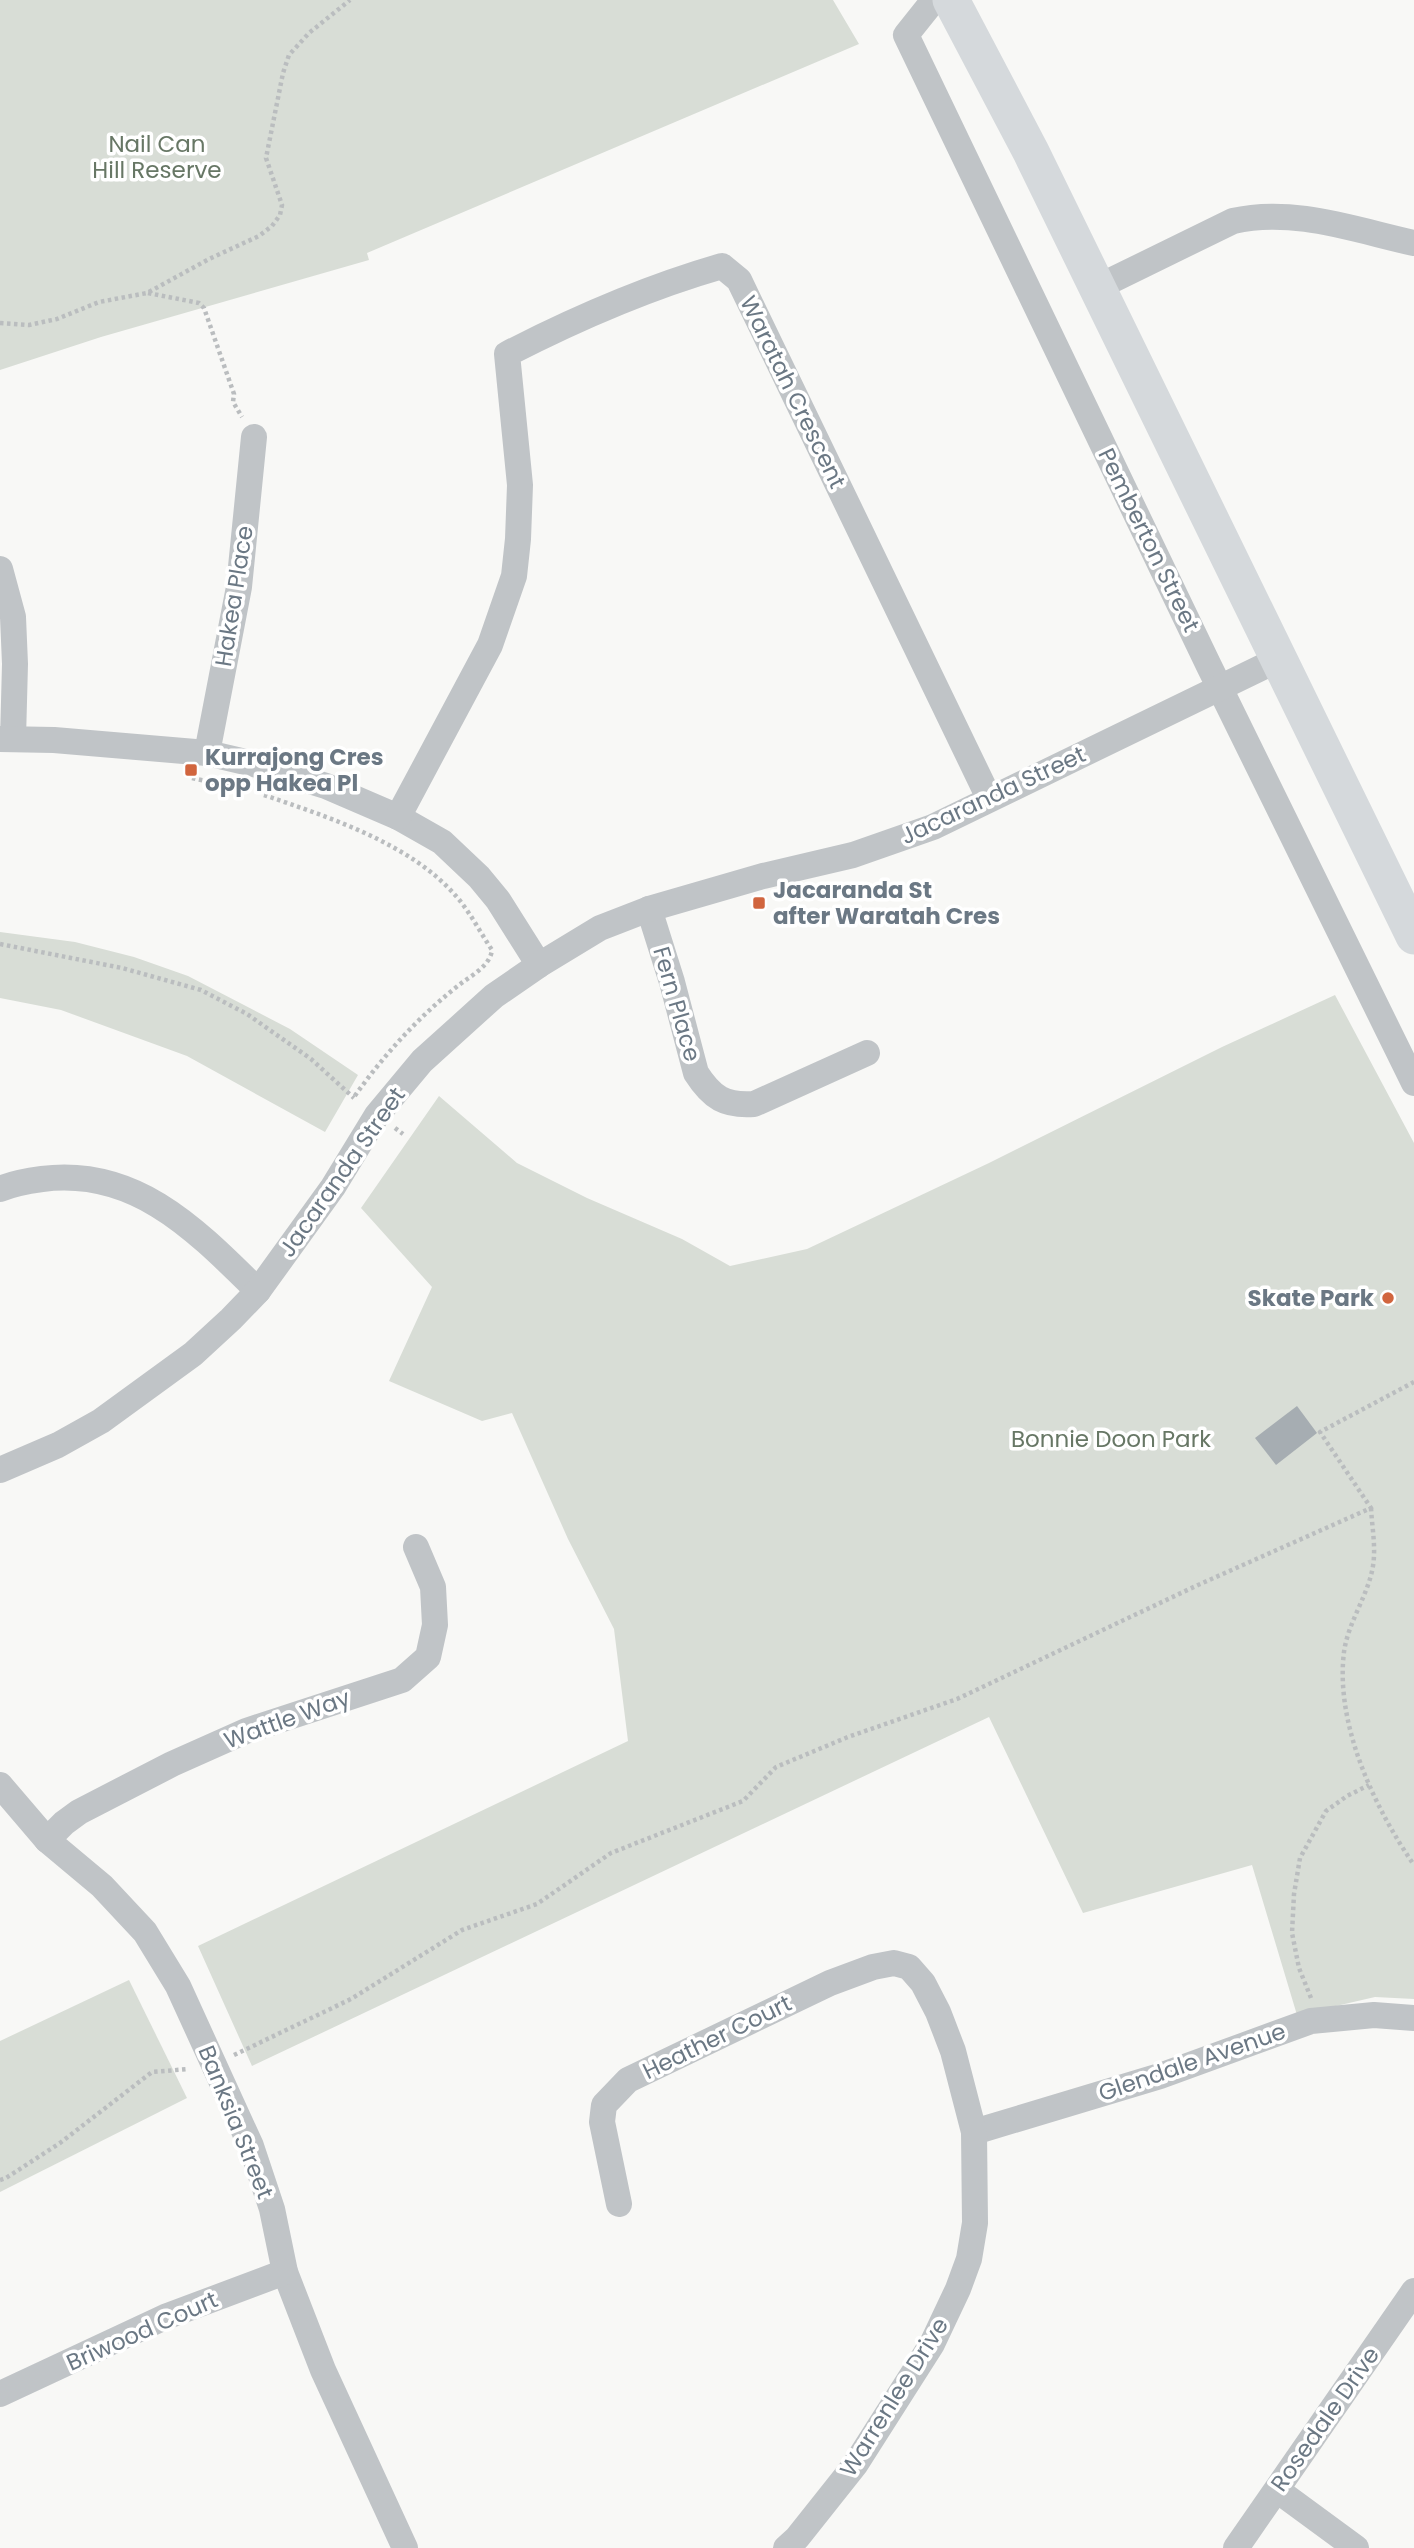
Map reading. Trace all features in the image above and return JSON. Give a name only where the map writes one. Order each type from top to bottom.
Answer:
[{"type":"main road","points":[[951,0],[1031,152],[1414,936]]},
{"type":"street","name":"Pemberton Street","points":[[934,0],[906,35],[1414,1083]]},
{"type":"street","points":[[1096,288],[1233,221],[1256,216],[1288,216],[1414,243]]},
{"type":"street","name":"Waratah Crescent","points":[[398,817],[490,645],[514,576],[519,539],[520,485],[507,354],[626,301],[722,266],[739,280],[989,798]]},
{"type":"street","name":"Hakea Place","points":[[207,753],[239,587],[254,438]]},
{"type":"street","points":[[0,569],[13,617],[15,664],[6,739],[54,740],[207,753],[297,776],[398,817],[442,842],[479,877],[503,908],[539,965]]},
{"type":"street","name":"Jacaranda Street","points":[[0,1470],[58,1445],[101,1421],[193,1353],[231,1319],[258,1291],[333,1187],[377,1115],[422,1062],[494,996],[539,965],[600,928],[649,909],[897,841],[933,827],[1278,660]]},
{"type":"street","name":"Fern Place","points":[[649,909],[696,1073],[705,1086],[725,1101],[734,1105],[754,1104],[867,1053]]},
{"type":"street","points":[[0,1189],[14,1183],[67,1176],[116,1184],[160,1205],[192,1228],[258,1291]]},
{"type":"street","name":"Wattle Way","points":[[47,1839],[79,1812],[172,1764],[246,1731],[401,1680],[428,1657],[435,1625],[433,1587],[416,1547]]},
{"type":"street","name":"Banksia Street","points":[[0,1785],[47,1839],[102,1886],[145,1932],[178,1986],[251,2146],[272,2209],[285,2272],[323,2370],[405,2548]]},
{"type":"street","name":"Warrenlee Drive","points":[[786,2548],[855,2465],[932,2344],[969,2259],[975,2223],[974,2132],[953,2051],[938,2012],[916,1975],[909,1968],[894,1963]]},
{"type":"street","name":"Heather Court","points":[[619,2204],[601,2122],[604,2105],[628,2080],[830,1983],[873,1967],[894,1963]]},
{"type":"street","name":"Glendale Avenue","points":[[974,2132],[1160,2076],[1311,2021],[1374,2015],[1414,2018]]},
{"type":"street","name":"Briwood Court","points":[[0,2394],[164,2317],[285,2272]]},
{"type":"street","name":"Rosedale Drive","points":[[1237,2548],[1414,2291]]},
{"type":"street","points":[[1277,2490],[1356,2548]]},
{"type":"path","points":[[0,323],[30,325],[58,319],[99,302],[147,293],[209,259],[259,236],[281,215],[282,205],[266,158],[289,55],[309,33],[350,0]]},
{"type":"path","points":[[147,293],[199,303],[204,308],[234,394],[233,402],[254,438]]},
{"type":"path","points":[[185,777],[250,790]]},
{"type":"path","points":[[262,795],[320,814],[392,847],[428,870],[457,896],[492,950],[487,963],[425,1014],[375,1067],[354,1097]]},
{"type":"path","points":[[0,944],[122,968],[201,990],[247,1014],[311,1059],[403,1135]]},
{"type":"path","points":[[1414,1382],[1320,1433],[1371,1508],[1373,1567],[1344,1650],[1343,1684],[1349,1730],[1369,1785],[1414,1865]]},
{"type":"path","points":[[0,2180],[60,2143],[152,2072],[191,2069],[213,2063],[351,1999],[462,1930],[537,1904],[611,1853],[743,1801],[775,1768],[848,1737],[957,1699],[1198,1585],[1371,1508]]},
{"type":"path","points":[[1311,2021],[1315,2010],[1299,1968],[1292,1933],[1300,1857],[1326,1811],[1369,1785]]},
{"type":"green space","name":"Nail Can Hill Reserve","points":[[0,0],[833,0],[859,44],[367,253],[369,260],[101,337],[0,370]]},
{"type":"green space","points":[[0,932],[75,942],[134,957],[188,976],[290,1029],[358,1075],[325,1132],[187,1056],[61,1010],[0,998]]},
{"type":"green space","name":"Bonnie Doon Park","points":[[1335,995],[1414,1143],[1414,1999],[1375,1997],[1297,2015],[1252,1865],[1083,1913],[989,1717],[252,2066],[198,1946],[628,1741],[614,1629],[568,1539],[512,1413],[482,1421],[389,1381],[432,1287],[361,1208],[439,1096],[517,1163],[587,1198],[682,1239],[730,1266],[807,1249],[989,1163],[1222,1047]]},
{"type":"green space","points":[[129,1980],[187,2098],[0,2192],[0,2041]]},
{"type":"building","points":[[1297,1406],[1317,1433],[1276,1465],[1255,1438]]},
{"type":"place","name":"Kurrajong Cres opp Hakea Pl","points":[[191,770]]},
{"type":"place","name":"Jacaranda St after Waratah Cres","points":[[759,903]]},
{"type":"place","name":"Skate Park","points":[[1388,1298]]}]
